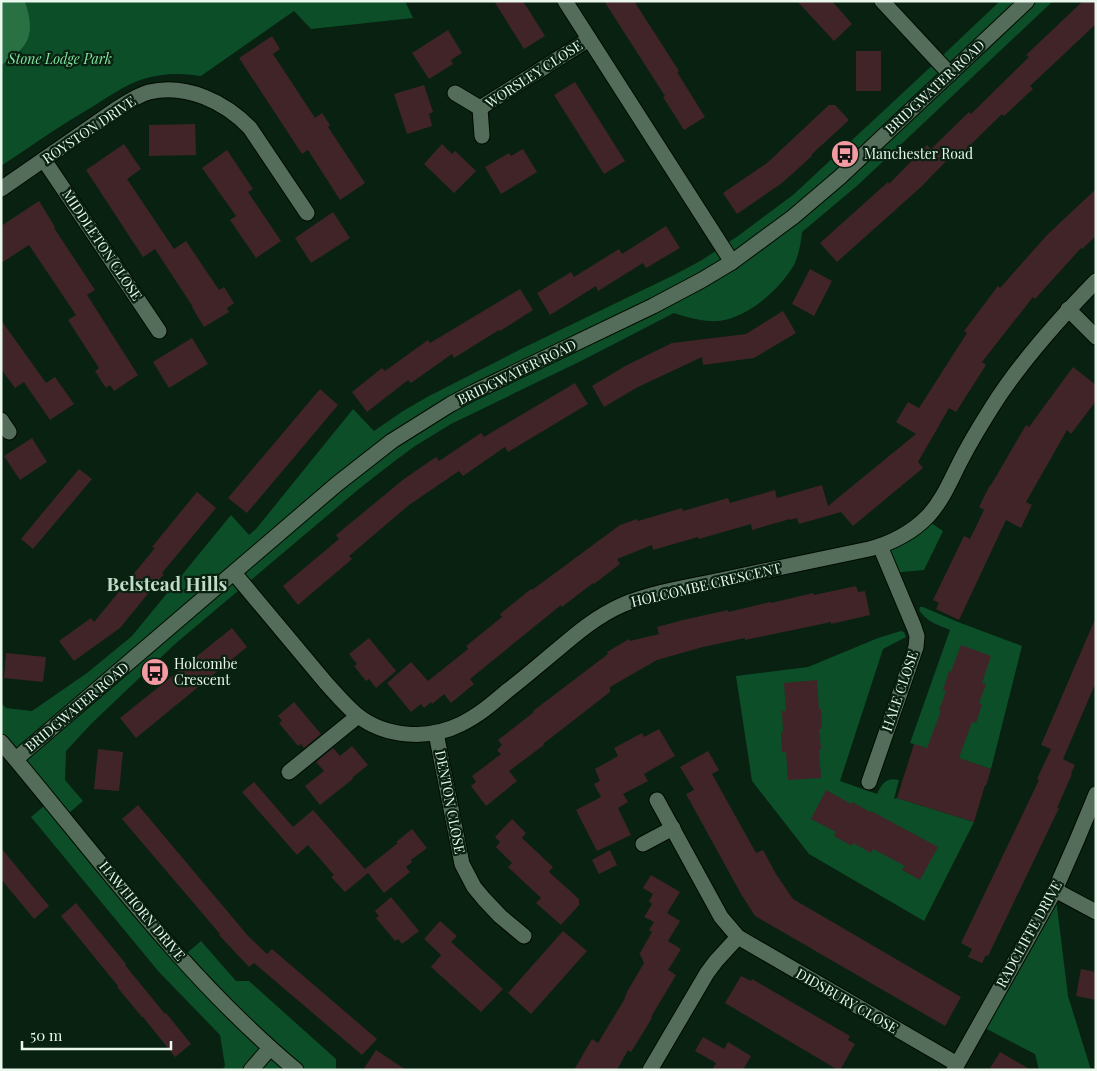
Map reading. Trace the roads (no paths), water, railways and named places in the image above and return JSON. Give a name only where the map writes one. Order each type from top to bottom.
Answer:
[{"type":"street","points":[[564,1],[732,262]]},
{"type":"street","points":[[882,1],[950,74]]},
{"type":"street","name":"BRIDGWATER ROAD","points":[[16,759],[365,461],[392,441],[474,392],[666,299],[732,262],[771,234],[802,210],[840,176],[1027,1]]},
{"type":"street","name":"WORSLEY CLOSE","points":[[480,108],[589,39]]},
{"type":"street","name":"ROYSTON DRIVE","points":[[1,189],[118,108],[138,97],[159,90],[185,91],[219,103],[242,119],[307,213]]},
{"type":"street","name":"WORSLEY CLOSE","points":[[454,93],[480,108]]},
{"type":"street","name":"WORSLEY CLOSE","points":[[480,108],[482,136]]},
{"type":"street","name":"MIDDLETON CLOSE","points":[[44,160],[159,331]]},
{"type":"street","name":"HOLCOMBE CRESCENT","points":[[234,573],[326,683],[358,716],[390,732],[411,734],[436,733],[450,729],[474,717],[590,623],[622,605],[656,594],[880,546],[911,530],[935,508],[992,406],[1038,343],[1096,281]]},
{"type":"street","points":[[1068,309],[1096,337]]},
{"type":"street","name":"HALE CLOSE","points":[[869,782],[917,639],[914,627],[880,546]]},
{"type":"street","points":[[289,772],[358,716]]},
{"type":"street","name":"DENTON CLOSE","points":[[436,733],[462,864],[474,887],[484,900],[524,936]]},
{"type":"street","name":"HAWTHORN DRIVE","points":[[1,742],[176,952],[233,1013],[296,1070]]},
{"type":"street","name":"RADCLIFFE DRIVE","points":[[955,1067],[1055,890],[1096,794]]},
{"type":"street","name":"DIDSBURY CLOSE","points":[[658,800],[721,917],[738,937],[955,1067]]},
{"type":"street","points":[[643,844],[673,828]]},
{"type":"street","points":[[1055,890],[1096,912]]},
{"type":"street","points":[[650,1070],[707,973],[738,937]]},
{"type":"street","points":[[251,1070],[270,1048]]},
{"type":"place","name":"Manchester Road","points":[[845,154]]},
{"type":"place","name":"Holcombe Crescent","points":[[155,672]]},
{"type":"district","name":"Belstead Hills","points":[[167,584]]},
{"type":"park label","name":"Stone Lodge Park","points":[[60,59]]}]
